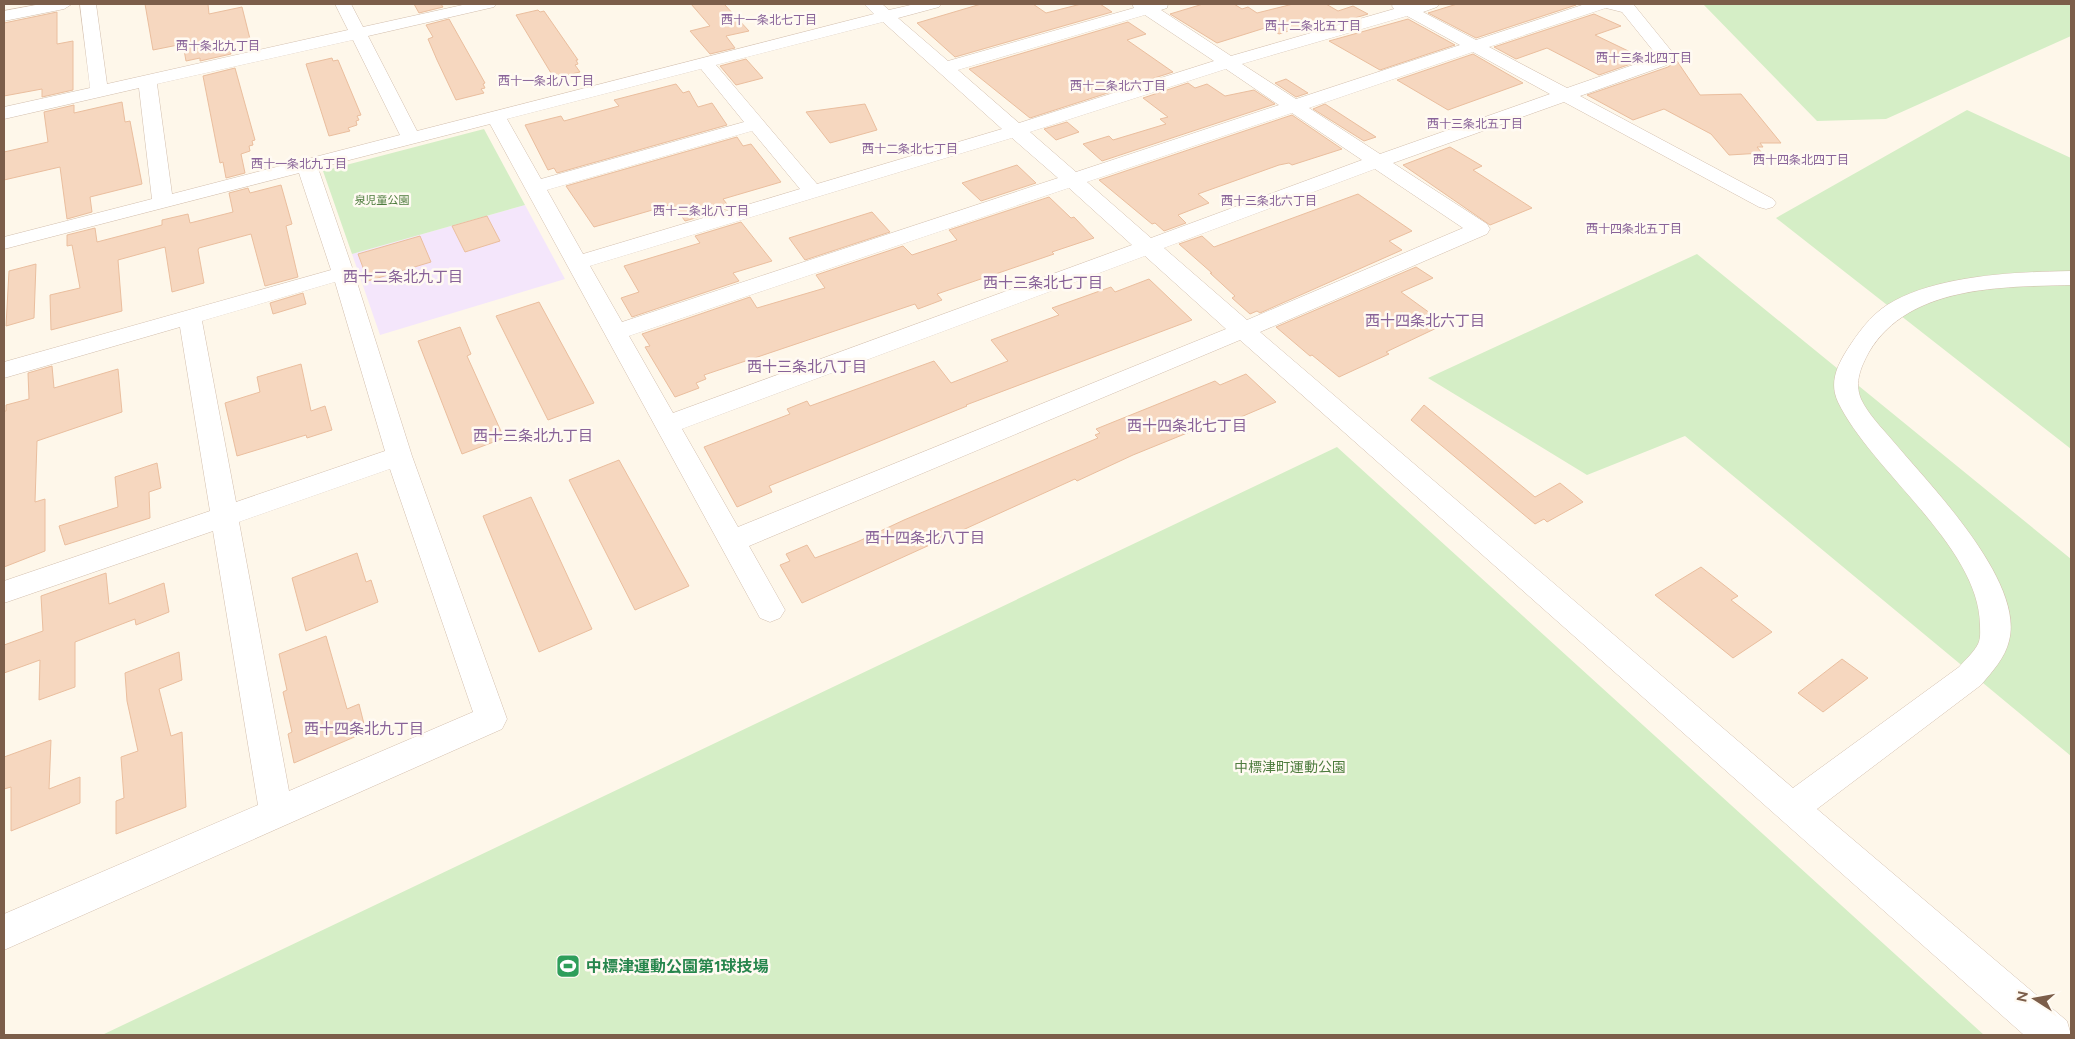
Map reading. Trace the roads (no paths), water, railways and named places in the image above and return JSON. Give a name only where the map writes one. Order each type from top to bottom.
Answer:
[{"type":"street","points":[[4,16],[64,4]]},
{"type":"street","points":[[88,4],[99,91]]},
{"type":"street","points":[[343,4],[412,139]]},
{"type":"street","points":[[4,113],[488,4]]},
{"type":"street","points":[[872,4],[1070,180],[2053,1035]]},
{"type":"street","points":[[4,243],[933,4]]},
{"type":"street","points":[[944,68],[1144,6],[1165,4]]},
{"type":"street","points":[[577,263],[1014,131],[1403,7],[1431,4]]},
{"type":"street","points":[[616,332],[1601,4]]},
{"type":"street","points":[[667,425],[1379,161],[1661,61],[1664,53],[1628,8],[1611,4]]},
{"type":"street","points":[[732,542],[1244,330],[1479,229],[1144,6]]},
{"type":"street","points":[[1403,7],[1766,203]]},
{"type":"street","points":[[705,63],[814,192]]},
{"type":"street","points":[[146,80],[163,203]]},
{"type":"street","points":[[496,117],[770,610]]},
{"type":"street","points":[[535,187],[756,124]]},
{"type":"street","points":[[4,932],[491,719],[399,456],[343,273],[307,166]]},
{"type":"street","points":[[4,370],[343,273]]},
{"type":"street","points":[[1791,809],[1970,676],[1992,648],[1996,636],[1995,609],[1991,594],[1980,574],[1958,540],[1850,402],[1844,380],[1851,363],[1864,342],[1882,321],[1897,310],[1920,298],[1996,283],[2071,278]]},
{"type":"street","points":[[190,317],[276,813]]},
{"type":"street","points":[[4,592],[399,456]]},
{"type":"place","name":"中標津運動公園第1球技場","points":[[568,966]]},
{"type":"district","name":"西十一条北七丁目","points":[[769,20]]},
{"type":"district","name":"西十二条北五丁目","points":[[1313,26]]},
{"type":"district","name":"西十条北九丁目","points":[[218,46]]},
{"type":"district","name":"西十三条北四丁目","points":[[1644,58]]},
{"type":"district","name":"西十一条北八丁目","points":[[546,81]]},
{"type":"district","name":"西十二条北六丁目","points":[[1118,86]]},
{"type":"district","name":"西十三条北五丁目","points":[[1475,124]]},
{"type":"district","name":"西十二条北七丁目","points":[[910,149]]},
{"type":"district","name":"西十四条北四丁目","points":[[1801,160]]},
{"type":"district","name":"西十一条北九丁目","points":[[299,164]]},
{"type":"district","name":"西十三条北六丁目","points":[[1269,201]]},
{"type":"district","name":"西十二条北八丁目","points":[[701,211]]},
{"type":"district","name":"西十四条北五丁目","points":[[1634,229]]},
{"type":"district","name":"西十二条北九丁目","points":[[403,277]]},
{"type":"district","name":"西十三条北七丁目","points":[[1043,283]]},
{"type":"district","name":"西十四条北六丁目","points":[[1425,321]]},
{"type":"district","name":"西十三条北八丁目","points":[[807,367]]},
{"type":"district","name":"西十四条北七丁目","points":[[1187,426]]},
{"type":"district","name":"西十三条北九丁目","points":[[533,436]]},
{"type":"district","name":"西十四条北八丁目","points":[[925,538]]},
{"type":"district","name":"西十四条北九丁目","points":[[364,729]]},
{"type":"park label","name":"泉児童公園","points":[[382,200]]},
{"type":"park label","name":"中標津町運動公園","points":[[1290,767]]}]
